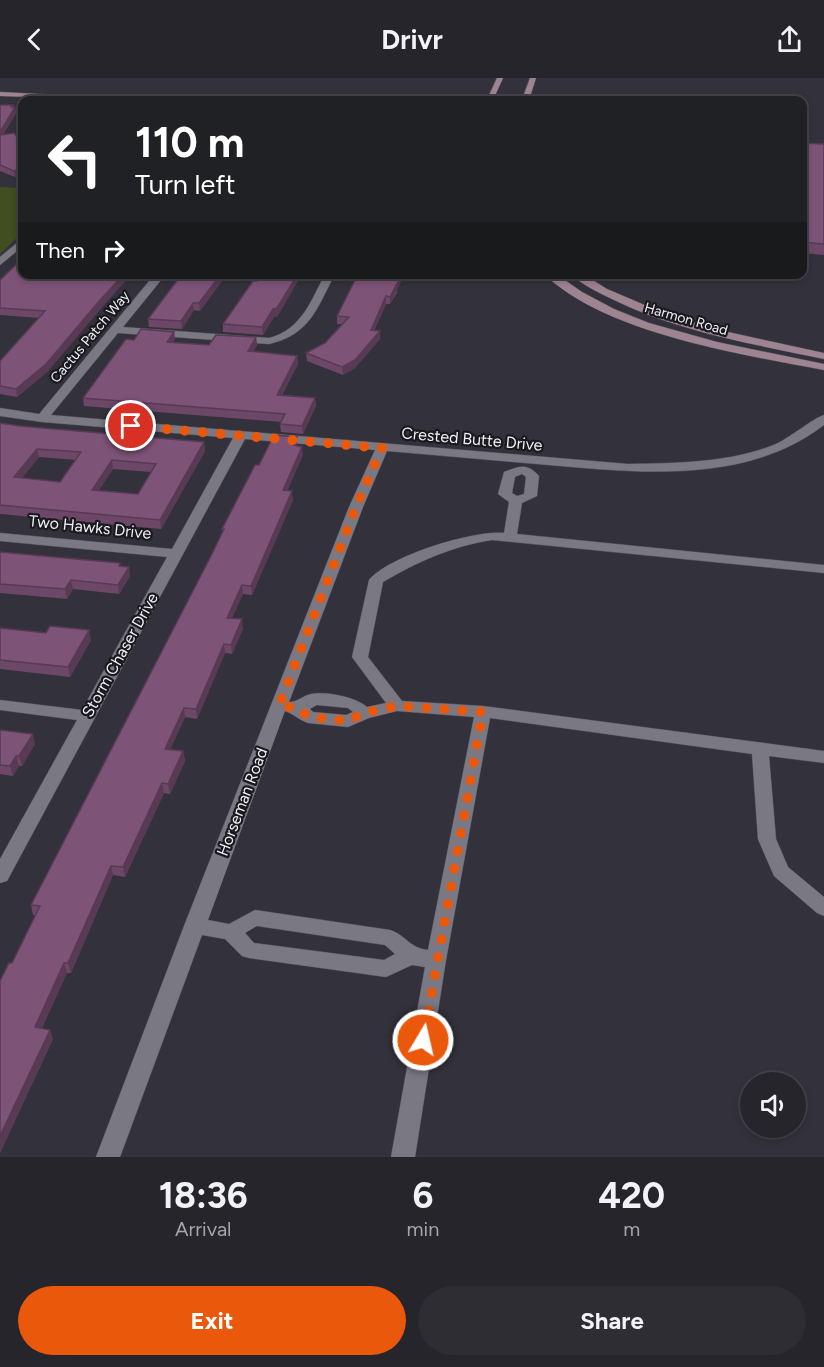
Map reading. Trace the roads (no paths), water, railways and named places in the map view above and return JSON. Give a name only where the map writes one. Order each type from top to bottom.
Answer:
[{"type":"street","points":[[492,96],[500,78]]},
{"type":"street","points":[[526,96],[533,78]]},
{"type":"street","points":[[0,94],[22,96]]},
{"type":"street","points":[[0,262],[18,246]]},
{"type":"street","name":"Cactus Patch Way","points":[[42,418],[117,330],[156,279]]},
{"type":"street","points":[[117,330],[280,340],[299,330],[327,279]]},
{"type":"street","name":"Harmon Road","points":[[555,279],[594,303],[634,321],[695,340],[824,367]]},
{"type":"street","name":"Harmon Road","points":[[582,279],[598,290],[648,312],[713,333],[824,356]]},
{"type":"street","name":"Crested Butte Drive","points":[[0,412],[42,418],[382,448],[524,464],[628,468],[698,467],[765,452],[809,432],[824,418]]},
{"type":"street","name":"Storm Chaser Drive","points":[[0,876],[241,435]]},
{"type":"street","name":"Horseman Road","points":[[108,1157],[279,706],[356,507],[382,448]]},
{"type":"street","points":[[524,464],[533,476],[530,496],[516,501],[505,494],[509,475],[524,464]]},
{"type":"street","points":[[510,538],[516,501]]},
{"type":"street","points":[[397,706],[360,657],[376,580],[394,569],[468,538],[492,536],[824,568]]},
{"type":"street","name":"Two Hawks Drive","points":[[0,537],[177,554]]},
{"type":"street","points":[[0,705],[86,716]]},
{"type":"street","points":[[279,706],[299,708],[308,717],[348,721],[364,713],[397,706],[483,712],[824,757]]},
{"type":"street","points":[[404,1157],[436,960],[483,712]]},
{"type":"street","points":[[760,749],[766,839],[781,871],[824,908]]},
{"type":"street","points":[[231,932],[255,918],[390,938],[410,956],[436,960]]},
{"type":"street","points":[[194,926],[231,932],[249,950],[364,966],[386,969],[410,956]]}]
